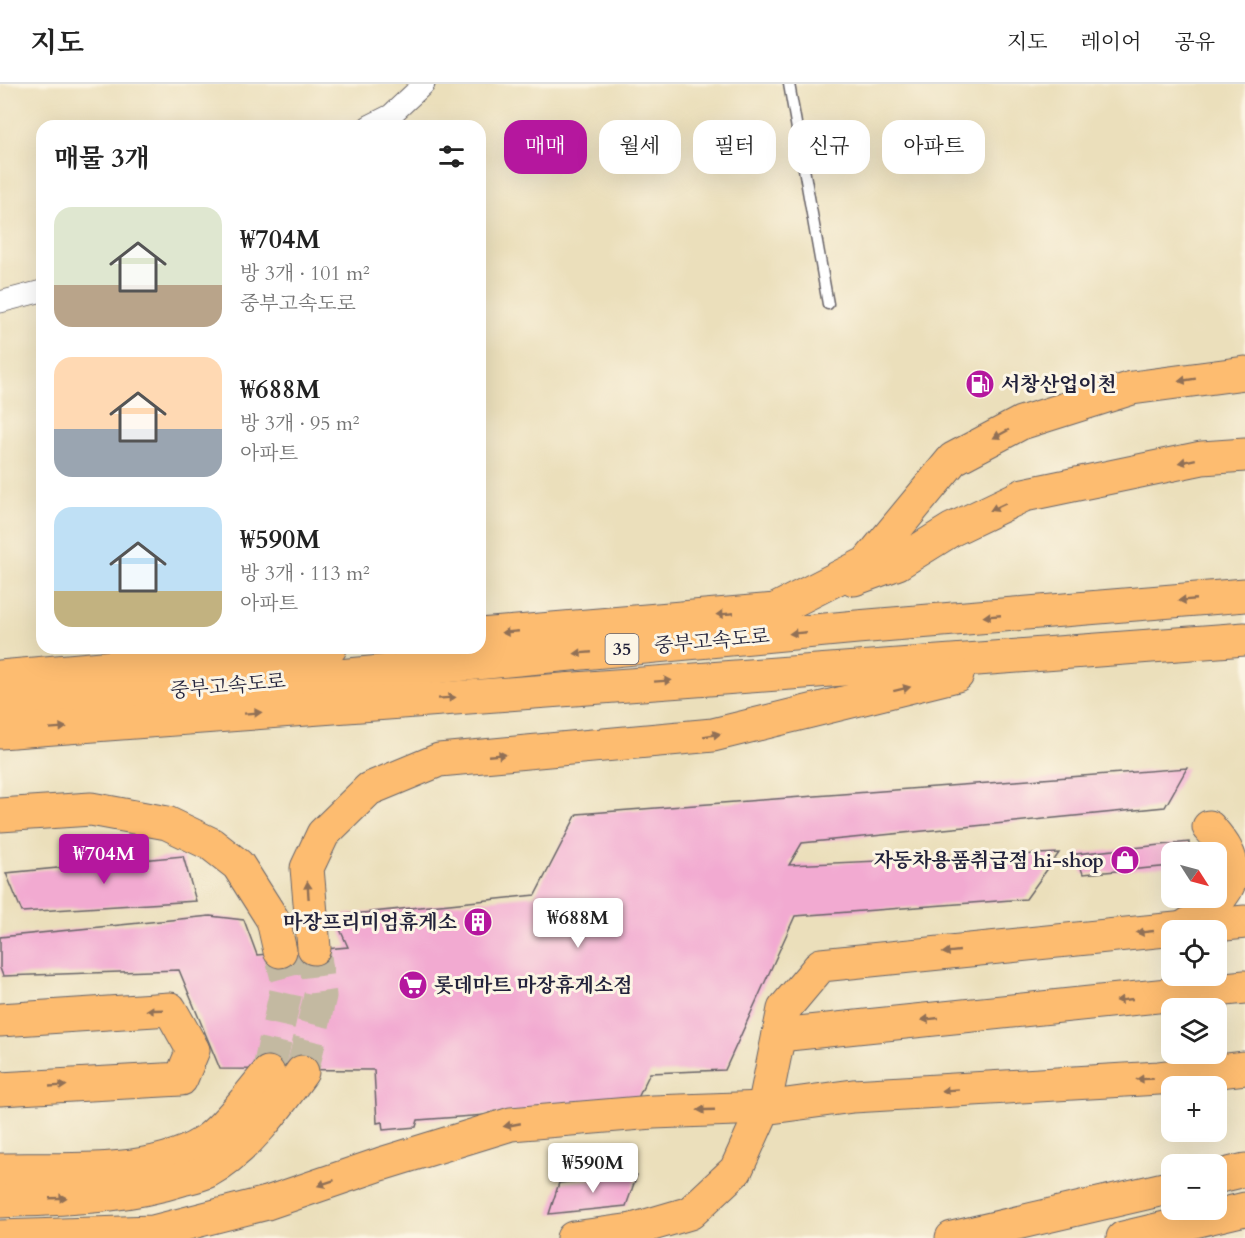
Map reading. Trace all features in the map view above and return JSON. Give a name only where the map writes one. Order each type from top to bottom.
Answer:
[{"type":"highway","points":[[486,634],[774,610],[867,563],[953,459],[1021,423],[1132,388],[1245,373]]},
{"type":"highway","points":[[787,604],[898,563],[951,530],[1024,495],[1202,458],[1245,455]]},
{"type":"highway","name":"중부고속도로","points":[[0,708],[845,628],[1245,595]]},
{"type":"highway","name":"중부고속도로","points":[[0,732],[1245,639]]},
{"type":"highway","points":[[0,677],[262,654]]},
{"type":"highway","points":[[314,948],[307,868],[323,834],[369,789],[439,760],[712,735],[1040,654]]},
{"type":"highway","points":[[0,815],[91,809],[167,822],[211,844],[238,865],[273,920],[280,951]]},
{"type":"highway","points":[[1196,920],[1220,900],[1228,885],[1232,867],[1213,821],[1245,856]]},
{"type":"highway","points":[[1227,924],[1245,922]]},
{"type":"highway","points":[[573,1238],[632,1230],[690,1213],[736,1170],[764,1108],[784,1009],[821,965],[1161,930]]},
{"type":"highway","points":[[779,1035],[1245,987]]},
{"type":"highway","points":[[0,1020],[171,1009],[193,1050],[181,1079],[0,1089]]},
{"type":"highway","points":[[0,1237],[153,1232],[267,1203],[381,1164],[511,1124],[652,1112],[764,1108],[853,1096],[1159,1078],[1245,1068]]},
{"type":"highway","points":[[0,1170],[126,1167],[175,1156],[208,1139],[238,1110],[268,1072]]},
{"type":"highway","points":[[0,1201],[98,1197],[159,1187],[207,1171],[244,1142],[274,1111],[302,1072]]},
{"type":"highway","points":[[1227,1174],[1245,1170]]},
{"type":"highway","points":[[952,1238],[1161,1190]]},
{"type":"highway","points":[[1124,1238],[1245,1209]]},
{"type":"street","points":[[381,120],[391,115],[424,84]]},
{"type":"street","points":[[0,302],[36,293]]},
{"type":"lane","points":[[789,84],[828,304]]},
{"type":"building","points":[[1187,768],[1165,807],[802,843],[789,865],[1059,853],[1026,899],[795,916],[725,1070],[650,1073],[635,1104],[418,1120],[416,1127],[383,1130],[382,1122],[377,1123],[374,1070],[220,1069],[179,970],[3,976],[0,968],[0,937],[210,916],[244,920],[257,955],[348,947],[334,916],[535,895],[577,814]]},
{"type":"building","name":"자동차용품취급점 hi-shop","points":[[1161,845],[1161,867],[1083,874],[1076,854]]},
{"type":"building","points":[[183,856],[196,901],[22,912],[6,873]]},
{"type":"building","points":[[637,1175],[626,1206],[549,1214],[559,1183]]},
{"type":"tunnel","points":[[302,1072],[320,996],[314,948]]},
{"type":"tunnel","points":[[268,1073],[288,982],[280,951]]},
{"type":"place","name":"서창산업이천","points":[[980,384]]},
{"type":"place","name":"자동차용품취급점 hi-shop","points":[[1125,860]]},
{"type":"place","name":"마장프리미엄휴게소","points":[[478,922]]},
{"type":"place","name":"롯데마트 마장휴게소점","points":[[413,985]]}]
